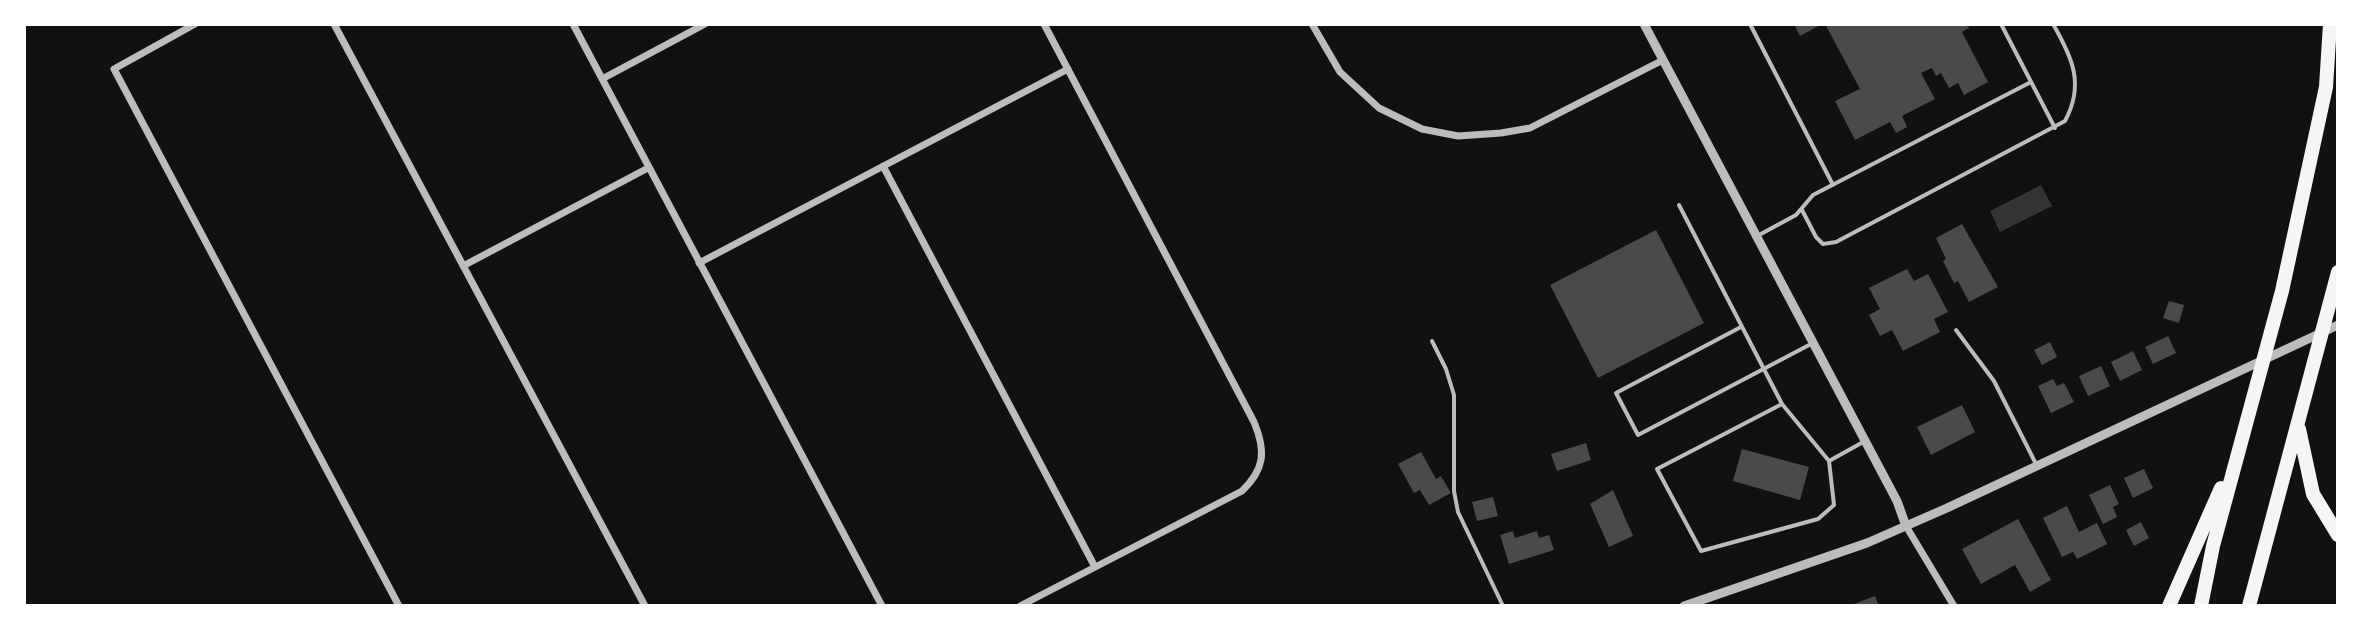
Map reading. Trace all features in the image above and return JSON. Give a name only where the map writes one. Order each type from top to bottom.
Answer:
[{"type":"highway","points":[[2201,606],[2213,546],[2282,291],[2326,87],[2330,24]]},
{"type":"highway","points":[[2249,606],[2338,272]]},
{"type":"highway","points":[[2298,425],[2313,494],[2338,535]]},
{"type":"highway","points":[[2169,606],[2243,436]]},
{"type":"street","points":[[195,24],[114,69],[399,606]]},
{"type":"street","points":[[334,24],[645,606]]},
{"type":"street","points":[[573,24],[882,606]]},
{"type":"street","points":[[602,79],[705,24]]},
{"type":"street","points":[[1020,606],[1242,491],[1256,473],[1263,446],[1254,422],[1044,24]]},
{"type":"street","points":[[1312,24],[1340,72],[1379,108],[1407,124],[1458,136],[1530,128],[1663,60]]},
{"type":"street","points":[[1644,24],[1866,441],[1897,501],[1906,526],[1954,606]]},
{"type":"street","points":[[699,263],[1068,69]]},
{"type":"street","points":[[883,166],[1095,567]]},
{"type":"street","points":[[463,266],[648,168]]},
{"type":"street","points":[[1684,606],[1867,543],[2338,325]]},
{"type":"lane","points":[[1750,24],[1833,185]]},
{"type":"lane","points":[[2001,24],[2055,128]]},
{"type":"lane","points":[[1802,210],[1823,244],[1836,242],[2065,121],[2071,110],[2075,70],[2072,58],[2053,24]]},
{"type":"lane","points":[[1757,236],[1802,210],[1809,197],[2031,82]]},
{"type":"lane","points":[[1679,205],[1782,404],[1829,461],[1834,505],[1818,519],[1701,551],[1657,469],[1782,404]]},
{"type":"lane","points":[[1741,327],[1616,393],[1638,435],[1814,343]]},
{"type":"lane","points":[[1956,330],[1994,381],[2037,466]]},
{"type":"lane","points":[[1432,341],[1446,369],[1454,395],[1454,491],[1458,512],[1503,606]]},
{"type":"lane","points":[[1829,461],[1866,441]]},
{"type":"shaded area","points":[[2041,185],[2052,206],[2000,232],[1990,211]]},
{"type":"building","points":[[1794,24],[1822,24],[1800,36]]},
{"type":"building","points":[[1825,24],[1967,24],[1969,28],[1962,32],[1988,82],[1964,95],[1958,83],[1949,88],[1941,73],[1936,76],[1932,68],[1921,73],[1935,99],[1902,116],[1907,127],[1896,133],[1890,122],[1855,140],[1835,101],[1860,89]]},
{"type":"building","points":[[1962,224],[1998,287],[1969,302],[1958,281],[1954,283],[1936,238]]},
{"type":"building","points":[[1656,230],[1704,323],[1598,378],[1550,285]]},
{"type":"building","points":[[1907,269],[1914,281],[1928,274],[1948,312],[1934,319],[1940,332],[1903,351],[1892,330],[1880,336],[1869,315],[1880,309],[1869,288]]},
{"type":"building","points":[[2169,301],[2184,305],[2179,323],[2163,318]]},
{"type":"building","points":[[2168,336],[2176,353],[2153,364],[2145,347]]},
{"type":"building","points":[[2050,342],[2057,357],[2042,365],[2034,350]]},
{"type":"building","points":[[2133,351],[2142,370],[2120,381],[2111,362]]},
{"type":"building","points":[[2101,366],[2110,386],[2088,396],[2079,376]]},
{"type":"building","points":[[2053,379],[2057,386],[2064,383],[2074,402],[2051,413],[2038,386]]},
{"type":"building","points":[[1962,405],[1975,432],[1931,455],[1917,427]]},
{"type":"building","points":[[1586,443],[1591,460],[1557,471],[1551,454]]},
{"type":"building","points":[[1742,449],[1809,467],[1800,500],[1733,481]]},
{"type":"building","points":[[1421,452],[1436,479],[1441,476],[1451,493],[1429,505],[1420,490],[1414,493],[1398,464]]},
{"type":"building","points":[[2144,469],[2153,488],[2133,498],[2124,478]]},
{"type":"building","points":[[2110,485],[2119,504],[2113,507],[2117,517],[2103,524],[2089,495]]},
{"type":"building","points":[[1613,490],[1633,536],[1609,547],[1590,504]]},
{"type":"building","points":[[1493,497],[1498,516],[1477,521],[1472,502]]},
{"type":"building","points":[[2067,506],[2079,532],[2097,523],[2107,544],[2077,559],[2073,552],[2062,557],[2043,518]]},
{"type":"building","points":[[2018,519],[2051,580],[2030,592],[2015,565],[1981,584],[1962,549]]},
{"type":"building","points":[[2141,522],[2149,538],[2134,546],[2126,530]]},
{"type":"building","points":[[1513,531],[1515,538],[1537,531],[1539,538],[1549,535],[1554,550],[1509,564],[1500,535]]},
{"type":"building","points":[[1875,596],[1879,606],[1849,606]]}]
